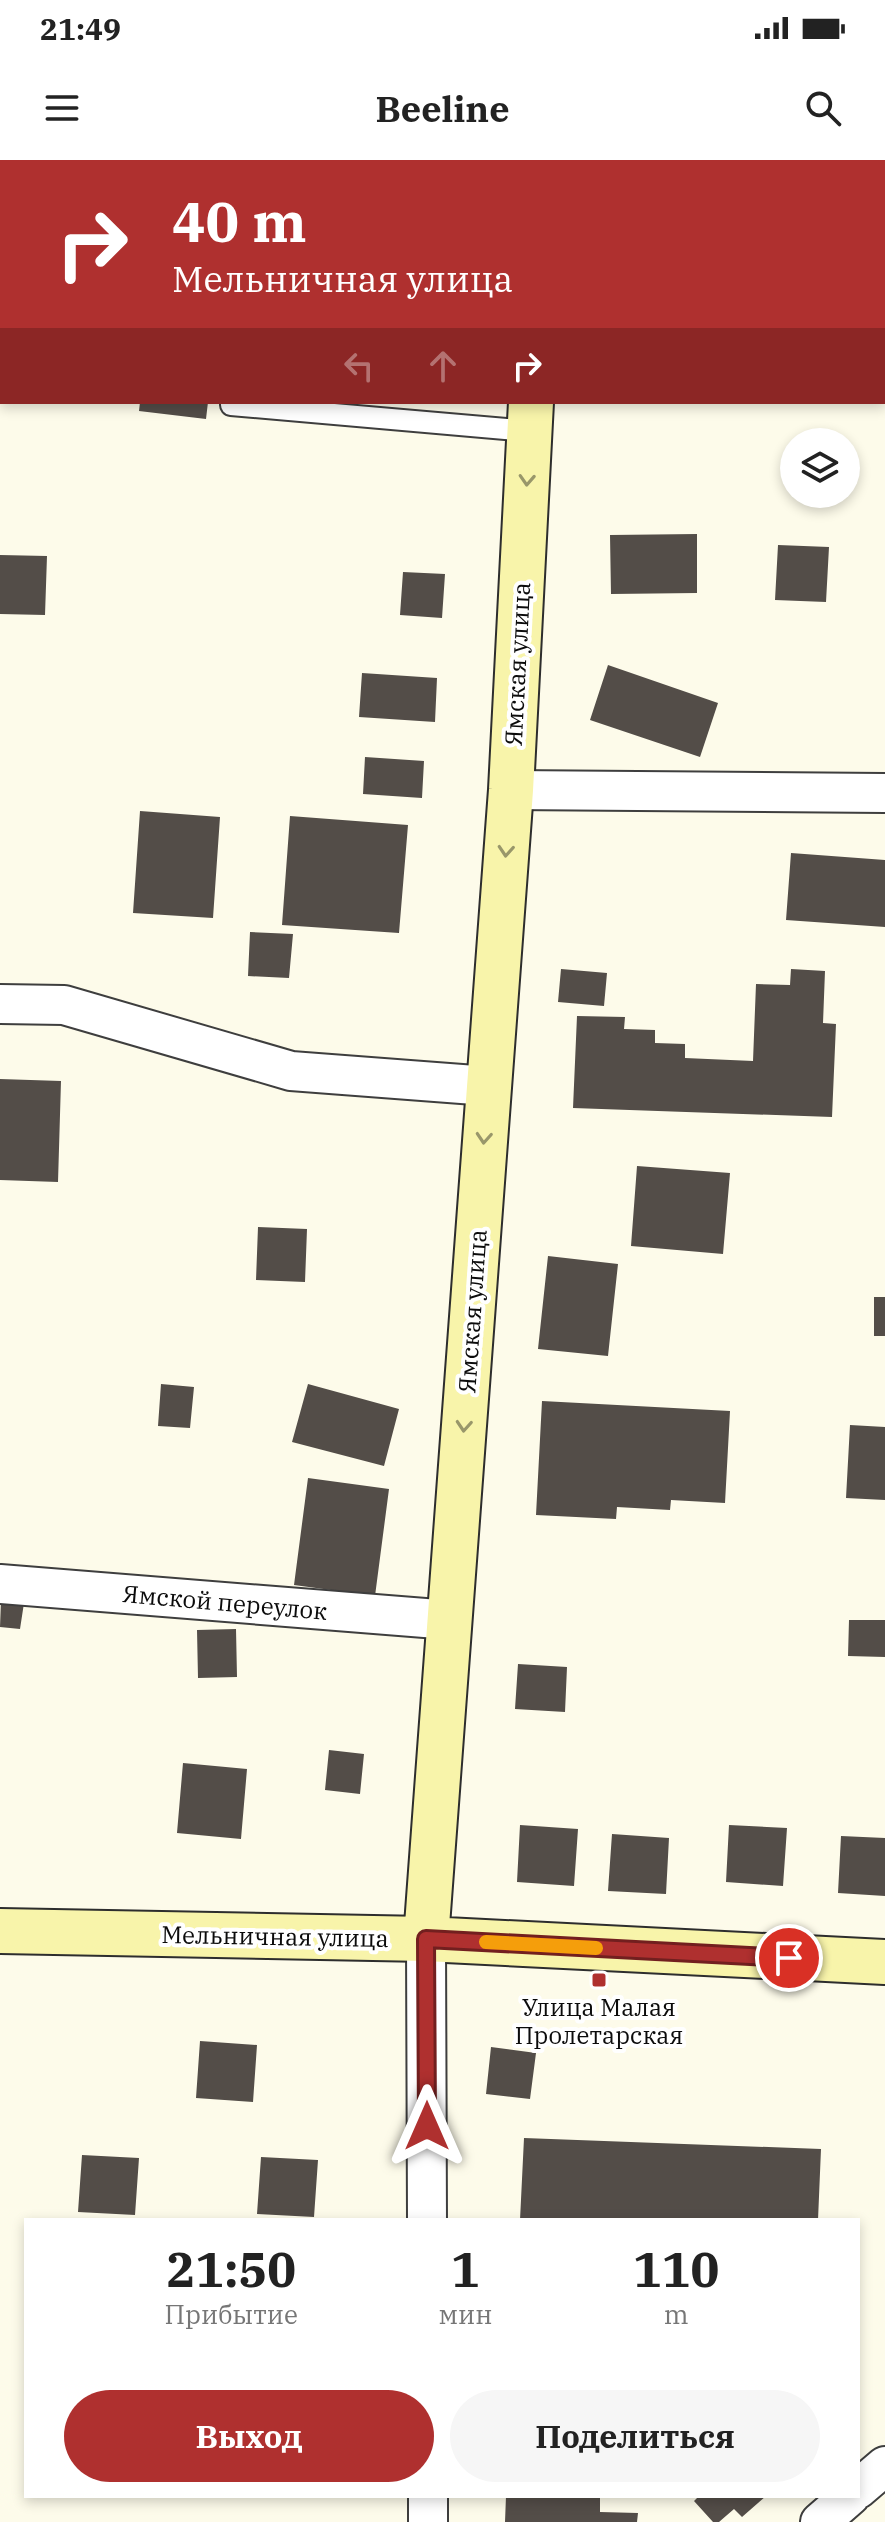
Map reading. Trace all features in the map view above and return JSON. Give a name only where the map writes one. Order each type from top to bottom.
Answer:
[{"type":"street","name":"Ямская улица","points":[[427,2218],[426,1939],[511,790],[530,416]]},
{"type":"street","points":[[511,790],[885,793]]},
{"type":"street","points":[[0,1004],[64,1005],[291,1071],[488,1086]]},
{"type":"street","name":"Ямской переулок","points":[[0,1584],[450,1620]]},
{"type":"street","name":"Мельничная улица","points":[[0,1931],[426,1939],[885,1962]]},
{"type":"street","points":[[860,2487],[885,2466]]},
{"type":"street","points":[[428,2498],[428,2522]]},
{"type":"street","points":[[820,2522],[848,2498]]},
{"type":"lane","points":[[231,405],[530,416]]},
{"type":"building","points":[[140,404],[208,404],[206,419],[139,411]]},
{"type":"building","points":[[697,534],[697,593],[611,594],[610,535]]},
{"type":"building","points":[[778,545],[829,547],[826,602],[775,600]]},
{"type":"building","points":[[0,555],[47,556],[45,615],[0,614]]},
{"type":"building","points":[[403,572],[445,574],[442,618],[400,615]]},
{"type":"building","points":[[608,665],[718,703],[700,757],[590,720]]},
{"type":"building","points":[[362,673],[437,678],[435,722],[359,717]]},
{"type":"building","points":[[365,757],[424,761],[422,798],[363,794]]},
{"type":"building","points":[[140,811],[220,817],[213,918],[133,913]]},
{"type":"building","points":[[290,816],[408,825],[399,933],[282,925]]},
{"type":"building","points":[[791,853],[885,860],[885,927],[786,920]]},
{"type":"building","points":[[250,932],[293,934],[289,978],[248,976]]},
{"type":"building","points":[[561,969],[607,973],[604,1006],[558,1002]]},
{"type":"building","points":[[791,969],[825,971],[823,1023],[836,1024],[832,1117],[573,1108],[577,1016],[625,1017],[624,1029],[655,1030],[655,1043],[685,1044],[685,1058],[753,1061],[756,984],[790,985]]},
{"type":"building","points":[[0,1079],[61,1081],[58,1182],[0,1180]]},
{"type":"building","points":[[637,1166],[730,1173],[723,1254],[631,1246]]},
{"type":"building","points":[[258,1227],[307,1229],[305,1282],[256,1280]]},
{"type":"building","points":[[548,1256],[618,1264],[608,1356],[538,1349]]},
{"type":"building","points":[[874,1297],[885,1297],[885,1336],[874,1336]]},
{"type":"building","points":[[161,1384],[194,1387],[190,1428],[158,1426]]},
{"type":"building","points":[[308,1384],[399,1409],[384,1466],[292,1442]]},
{"type":"building","points":[[542,1401],[730,1411],[725,1503],[671,1500],[670,1510],[617,1507],[616,1519],[536,1515]]},
{"type":"building","points":[[850,1425],[885,1427],[885,1500],[846,1498]]},
{"type":"building","points":[[308,1478],[389,1489],[375,1596],[294,1585]]},
{"type":"building","points":[[1,1600],[24,1603],[20,1629],[0,1627]]},
{"type":"building","points":[[849,1620],[885,1620],[885,1657],[848,1656]]},
{"type":"building","points":[[236,1629],[237,1677],[198,1678],[197,1630]]},
{"type":"building","points":[[518,1664],[567,1667],[565,1712],[515,1709]]},
{"type":"building","points":[[329,1750],[364,1754],[360,1794],[325,1790]]},
{"type":"building","points":[[183,1763],[247,1769],[241,1839],[177,1833]]},
{"type":"building","points":[[520,1825],[578,1829],[574,1886],[517,1882]]},
{"type":"building","points":[[729,1825],[787,1828],[783,1886],[726,1882]]},
{"type":"building","points":[[612,1834],[669,1838],[666,1894],[608,1891]]},
{"type":"building","points":[[841,1836],[885,1838],[885,1896],[838,1893]]},
{"type":"building","points":[[200,2041],[257,2045],[253,2102],[196,2098]]},
{"type":"building","points":[[491,2047],[536,2053],[530,2099],[486,2094]]},
{"type":"building","points":[[524,2138],[821,2149],[818,2218],[520,2218]]},
{"type":"building","points":[[82,2155],[139,2158],[135,2215],[78,2212]]},
{"type":"building","points":[[261,2157],[318,2160],[314,2217],[257,2214]]},
{"type":"building","points":[[506,2498],[600,2498],[600,2512],[638,2513],[637,2522],[505,2522]]},
{"type":"building","points":[[697,2498],[764,2498],[742,2517],[734,2509],[719,2522],[713,2522],[694,2501]]},
{"type":"slow traffic","points":[[486,1942],[596,1948]]},
{"type":"place","name":"Улица Малая Пролетарская","points":[[599,1980]]},
{"type":"route","points":[[427,2126],[426,1939],[789,1958]]}]
